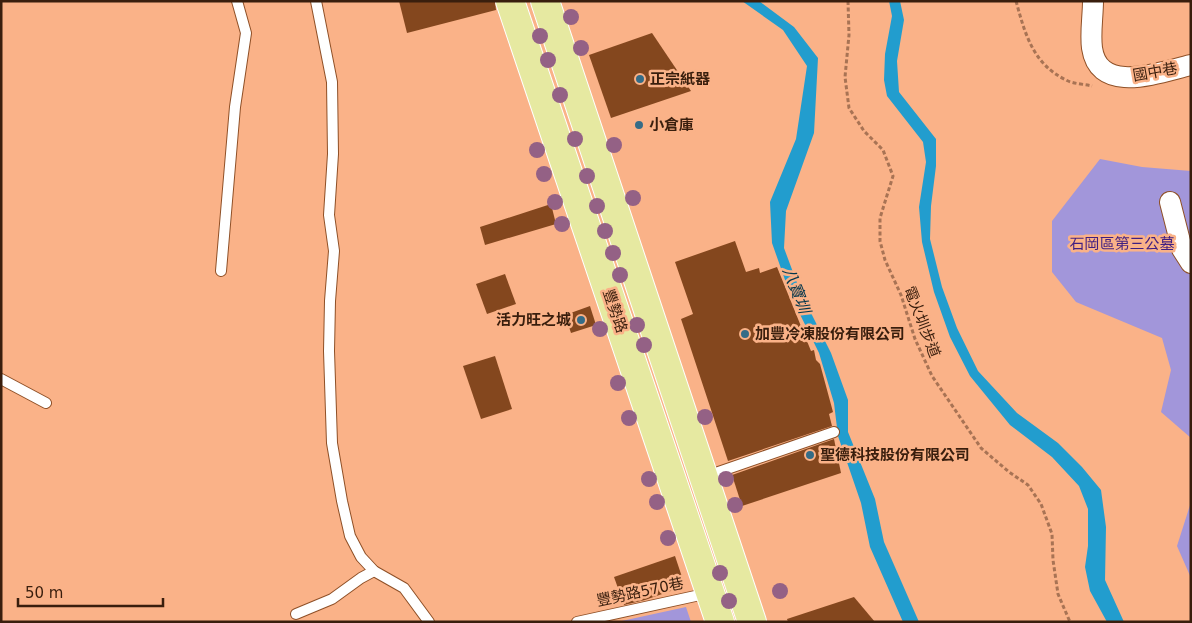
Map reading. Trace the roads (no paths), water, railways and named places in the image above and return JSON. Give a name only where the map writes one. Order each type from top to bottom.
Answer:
[{"type":"main road","name":"豐勢路","points":[[510,1],[720,622]]},
{"type":"main road","name":"豐勢路","points":[[545,1],[752,622]]},
{"type":"street","name":"國中巷","points":[[1093,1],[1092,47],[1095,61],[1103,71],[1118,77],[1136,78],[1191,65]]},
{"type":"street","points":[[1170,202],[1182,249],[1191,263]]},
{"type":"lane","points":[[221,271],[235,107],[246,33],[237,1]]},
{"type":"lane","points":[[316,1],[332,82],[333,154],[329,215],[334,251],[329,351],[332,443],[342,501],[350,536],[361,557],[374,571],[404,588],[429,622]]},
{"type":"lane","points":[[1,379],[46,404]]},
{"type":"lane","points":[[703,478],[834,432]]},
{"type":"lane","points":[[296,614],[332,599],[374,571]]},
{"type":"lane","name":"豐勢路570巷","points":[[576,622],[710,592]]},
{"type":"water","name":"八寶圳","points":[[742,1],[759,1],[794,27],[818,58],[814,133],[786,211],[784,248],[800,291],[831,353],[848,400],[848,432],[875,499],[884,542],[919,622],[903,622],[870,547],[861,503],[838,436],[834,403],[819,353],[790,294],[772,243],[770,202],[796,139],[807,66],[783,30]]},
{"type":"water","points":[[889,1],[900,1],[904,20],[897,61],[899,92],[936,139],[936,166],[931,206],[930,239],[942,287],[957,328],[978,371],[1017,413],[1058,443],[1082,467],[1101,490],[1106,527],[1105,580],[1124,622],[1107,622],[1090,591],[1085,567],[1088,546],[1088,509],[1079,486],[1052,457],[1010,425],[970,376],[950,337],[934,292],[922,242],[919,207],[926,162],[923,142],[887,96],[884,80],[885,54],[892,16]]},
{"type":"place","name":"正宗紙器","points":[[640,79]]},
{"type":"place","name":"小倉庫","points":[[639,125]]},
{"type":"place","name":"活力旺之城","points":[[581,320]]},
{"type":"place","name":"加豐冷凍股份有限公司","points":[[745,334]]},
{"type":"place","name":"聖德科技股份有限公司","points":[[810,455]]},
{"type":"park label","name":"石岡區第三公墓","points":[[1122,244]]}]
